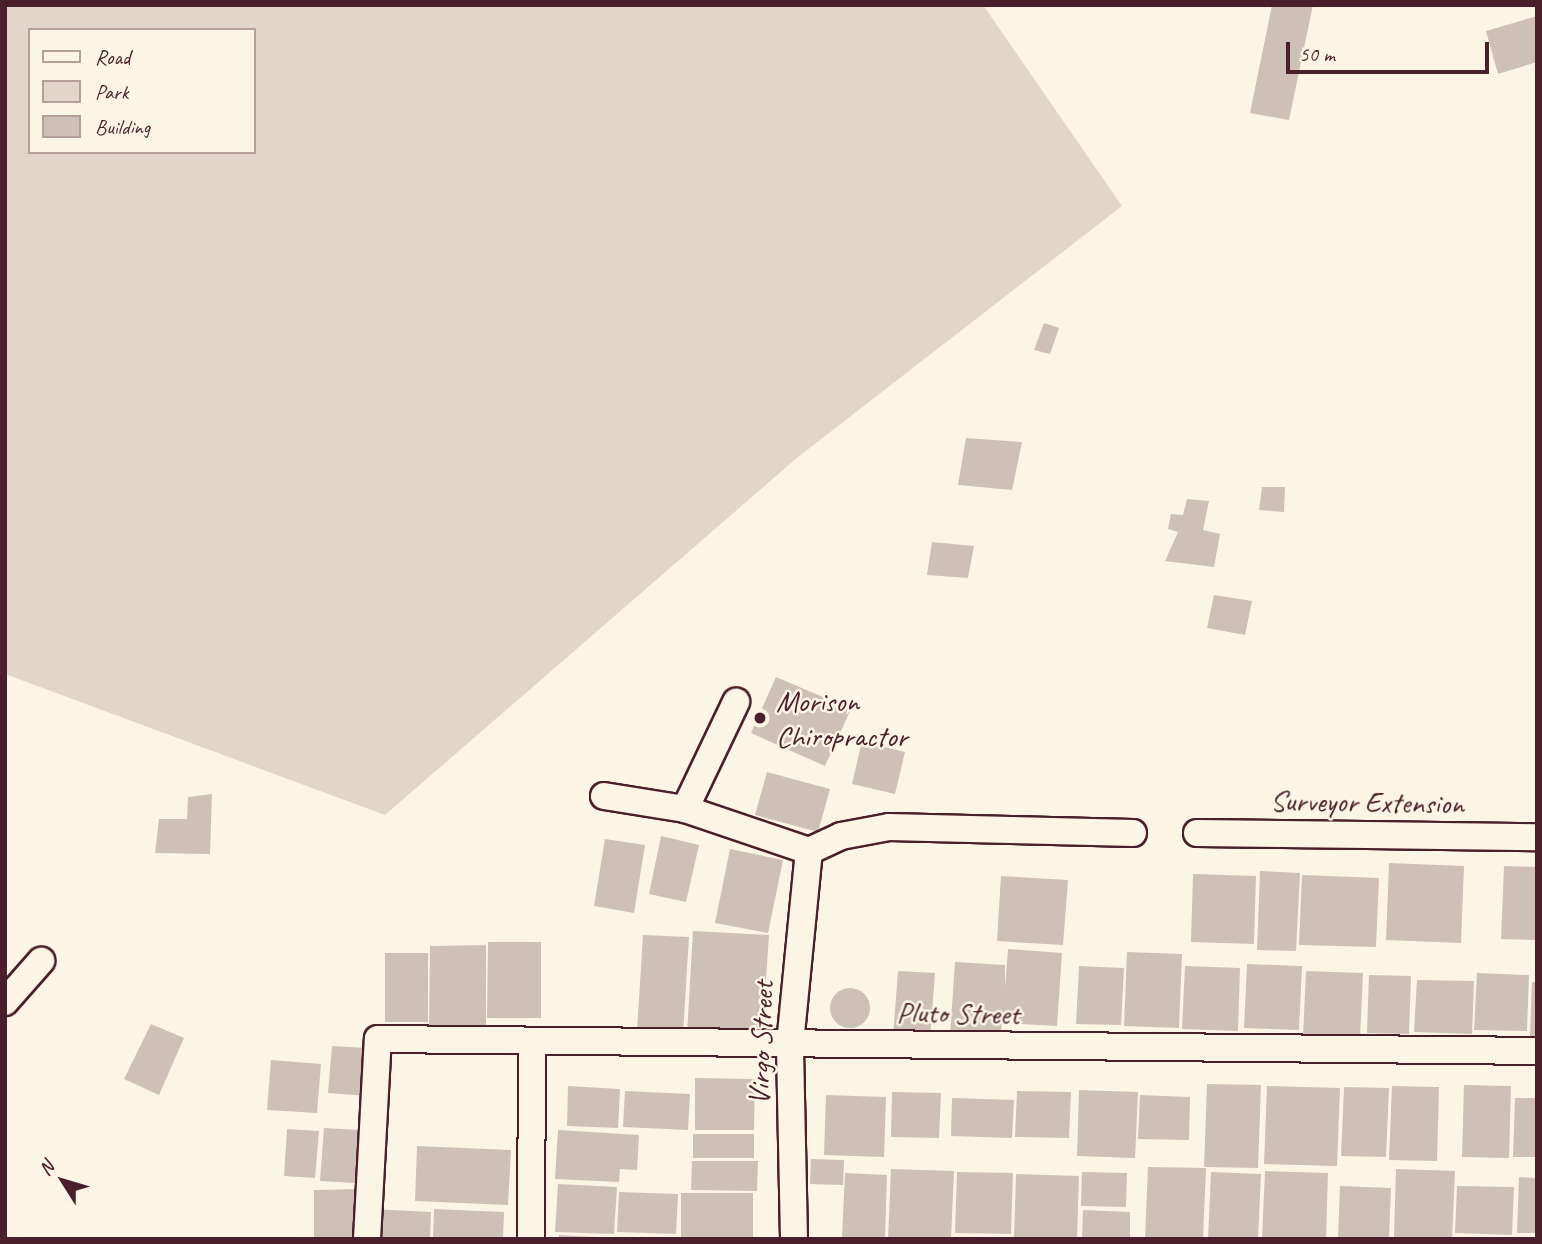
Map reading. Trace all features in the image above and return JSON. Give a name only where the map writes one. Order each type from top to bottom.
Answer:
[{"type":"street","points":[[685,809],[736,702]]},
{"type":"street","points":[[604,796],[685,809],[809,851],[841,836],[889,827],[1133,833]]},
{"type":"street","name":"Surveyor Extension","points":[[1197,833],[1537,837]]},
{"type":"street","name":"Virgo Street","points":[[794,1239],[790,1044],[809,851]]},
{"type":"street","points":[[5,1002],[41,961]]},
{"type":"street","name":"Pluto Street","points":[[367,1239],[378,1039],[1537,1051]]},
{"type":"street","points":[[531,1239],[532,1041]]},
{"type":"green space","points":[[5,5],[983,5],[1122,206],[798,457],[385,815],[5,674]]},
{"type":"building","points":[[1272,5],[1313,5],[1289,120],[1250,113]]},
{"type":"building","points":[[1537,16],[1537,62],[1498,74],[1486,31]]},
{"type":"building","points":[[1044,323],[1059,328],[1050,354],[1034,350]]},
{"type":"building","points":[[966,438],[1022,442],[1012,490],[958,485]]},
{"type":"building","points":[[1262,487],[1285,487],[1284,512],[1259,510]]},
{"type":"building","points":[[1187,499],[1209,501],[1203,530],[1220,534],[1214,567],[1165,561],[1178,532],[1168,529],[1171,514],[1183,515]]},
{"type":"building","points":[[932,542],[974,546],[968,578],[927,575]]},
{"type":"building","points":[[1214,595],[1252,601],[1245,635],[1207,628]]},
{"type":"building","points":[[776,677],[851,709],[825,766],[751,733]]},
{"type":"building","points":[[862,741],[905,752],[895,794],[852,784]]},
{"type":"building","points":[[767,772],[830,789],[818,832],[755,815]]},
{"type":"building","points":[[212,794],[210,854],[155,853],[159,819],[187,819],[188,797]]},
{"type":"building","points":[[661,836],[699,845],[686,902],[649,894]]},
{"type":"building","points":[[605,839],[645,845],[634,913],[594,906]]},
{"type":"building","points":[[730,849],[783,860],[768,933],[715,923]]},
{"type":"building","points":[[1389,863],[1464,866],[1461,943],[1386,940]]},
{"type":"building","points":[[1504,866],[1537,867],[1537,940],[1501,939]]},
{"type":"building","points":[[1260,871],[1300,873],[1296,951],[1257,950]]},
{"type":"building","points":[[1193,874],[1256,876],[1254,944],[1191,942]]},
{"type":"building","points":[[1302,875],[1379,878],[1376,947],[1299,945]]},
{"type":"building","points":[[1001,876],[1068,880],[1063,945],[997,941]]},
{"type":"building","points":[[693,931],[769,935],[762,1039],[687,1034]]},
{"type":"building","points":[[643,935],[689,937],[683,1034],[637,1031]]},
{"type":"building","points":[[488,942],[541,942],[541,1018],[487,1018]]},
{"type":"building","points":[[486,945],[486,1025],[429,1026],[430,946]]},
{"type":"building","points":[[1008,949],[1062,953],[1057,1026],[1002,1023],[1000,1039],[950,1036],[955,962],[1005,965],[1005,988]]},
{"type":"building","points":[[1127,952],[1182,954],[1179,1028],[1124,1026]]},
{"type":"building","points":[[385,953],[428,953],[428,1022],[385,1022]]},
{"type":"building","points":[[1247,964],[1302,966],[1299,1030],[1244,1028]]},
{"type":"building","points":[[1079,966],[1124,968],[1121,1025],[1076,1024]]},
{"type":"building","points":[[1185,966],[1240,968],[1238,1031],[1182,1029]]},
{"type":"building","points":[[898,971],[935,973],[930,1038],[893,1036]]},
{"type":"building","points":[[1306,971],[1363,973],[1360,1039],[1303,1036]]},
{"type":"building","points":[[1477,973],[1529,975],[1527,1031],[1474,1030]]},
{"type":"building","points":[[1369,975],[1411,976],[1409,1034],[1367,1033]]},
{"type":"building","points":[[1417,980],[1474,981],[1472,1034],[1414,1032]]},
{"type":"building","points":[[1532,982],[1537,982],[1537,1036],[1530,1036]]},
{"type":"building","points":[[850,988],[864,994],[870,1008],[864,1022],[850,1028],[836,1022],[830,1008],[836,994]]},
{"type":"building","points":[[151,1024],[184,1038],[159,1095],[124,1079]]},
{"type":"building","points":[[332,1046],[385,1049],[382,1097],[328,1093]]},
{"type":"building","points":[[271,1060],[321,1064],[317,1113],[267,1110]]},
{"type":"building","points":[[695,1078],[755,1079],[754,1130],[695,1130]]},
{"type":"building","points":[[1207,1084],[1261,1085],[1258,1168],[1204,1167]]},
{"type":"building","points":[[1464,1085],[1511,1086],[1509,1158],[1462,1157]]},
{"type":"building","points":[[568,1086],[620,1089],[618,1128],[567,1126]]},
{"type":"building","points":[[1267,1086],[1340,1088],[1337,1166],[1264,1164]]},
{"type":"building","points":[[1392,1086],[1439,1087],[1437,1161],[1389,1160]]},
{"type":"building","points":[[1344,1087],[1389,1088],[1386,1157],[1341,1156]]},
{"type":"building","points":[[1079,1090],[1138,1092],[1135,1158],[1077,1156]]},
{"type":"building","points":[[625,1091],[690,1094],[688,1130],[623,1127]]},
{"type":"building","points":[[1017,1091],[1071,1092],[1069,1138],[1015,1137]]},
{"type":"building","points":[[892,1092],[941,1093],[939,1138],[891,1137]]},
{"type":"building","points":[[826,1095],[886,1097],[884,1157],[824,1155]]},
{"type":"building","points":[[1140,1095],[1190,1097],[1189,1140],[1138,1139]]},
{"type":"building","points":[[952,1098],[1014,1100],[1012,1138],[951,1136]]},
{"type":"building","points":[[1515,1098],[1537,1098],[1537,1157],[1513,1157]]},
{"type":"building","points":[[324,1128],[359,1130],[355,1183],[320,1181]]},
{"type":"building","points":[[287,1129],[319,1131],[315,1178],[284,1176]]},
{"type":"building","points":[[558,1130],[639,1135],[637,1170],[620,1169],[619,1182],[555,1179]]},
{"type":"building","points":[[693,1134],[754,1134],[754,1158],[693,1158]]},
{"type":"building","points":[[417,1146],[511,1150],[508,1205],[415,1201]]},
{"type":"building","points":[[811,1159],[844,1160],[843,1185],[810,1184]]},
{"type":"building","points":[[692,1161],[758,1161],[757,1191],[691,1190]]},
{"type":"building","points":[[1148,1167],[1206,1168],[1203,1239],[1145,1239]]},
{"type":"building","points":[[891,1169],[954,1171],[951,1239],[888,1239]]},
{"type":"building","points":[[1396,1169],[1455,1171],[1452,1239],[1394,1237]]},
{"type":"building","points":[[1265,1171],[1328,1173],[1326,1239],[1262,1239]]},
{"type":"building","points":[[957,1172],[1013,1173],[1011,1234],[955,1233]]},
{"type":"building","points":[[1082,1172],[1127,1173],[1126,1207],[1081,1206]]},
{"type":"building","points":[[1211,1172],[1261,1174],[1258,1239],[1208,1239]]},
{"type":"building","points":[[845,1173],[887,1175],[885,1238],[842,1237]]},
{"type":"building","points":[[1016,1174],[1079,1176],[1077,1239],[1014,1239]]},
{"type":"building","points":[[1519,1177],[1537,1178],[1537,1233],[1517,1233]]},
{"type":"building","points":[[558,1184],[617,1187],[614,1234],[555,1232]]},
{"type":"building","points":[[1340,1186],[1391,1188],[1389,1239],[1338,1238]]},
{"type":"building","points":[[1457,1186],[1514,1187],[1512,1235],[1455,1233]]},
{"type":"building","points":[[360,1189],[361,1237],[314,1238],[314,1190]]},
{"type":"building","points":[[619,1192],[678,1194],[676,1234],[617,1232]]},
{"type":"building","points":[[681,1193],[753,1193],[753,1239],[681,1239]]},
{"type":"building","points":[[371,1209],[431,1212],[430,1239],[370,1239]]},
{"type":"building","points":[[434,1209],[504,1212],[503,1239],[433,1239]]},
{"type":"building","points":[[1083,1210],[1130,1212],[1130,1239],[1082,1239]]},
{"type":"building","points":[[559,1235],[596,1237],[596,1239],[559,1239]]},
{"type":"place","name":"Morison Chiropractor","points":[[760,718]]}]
